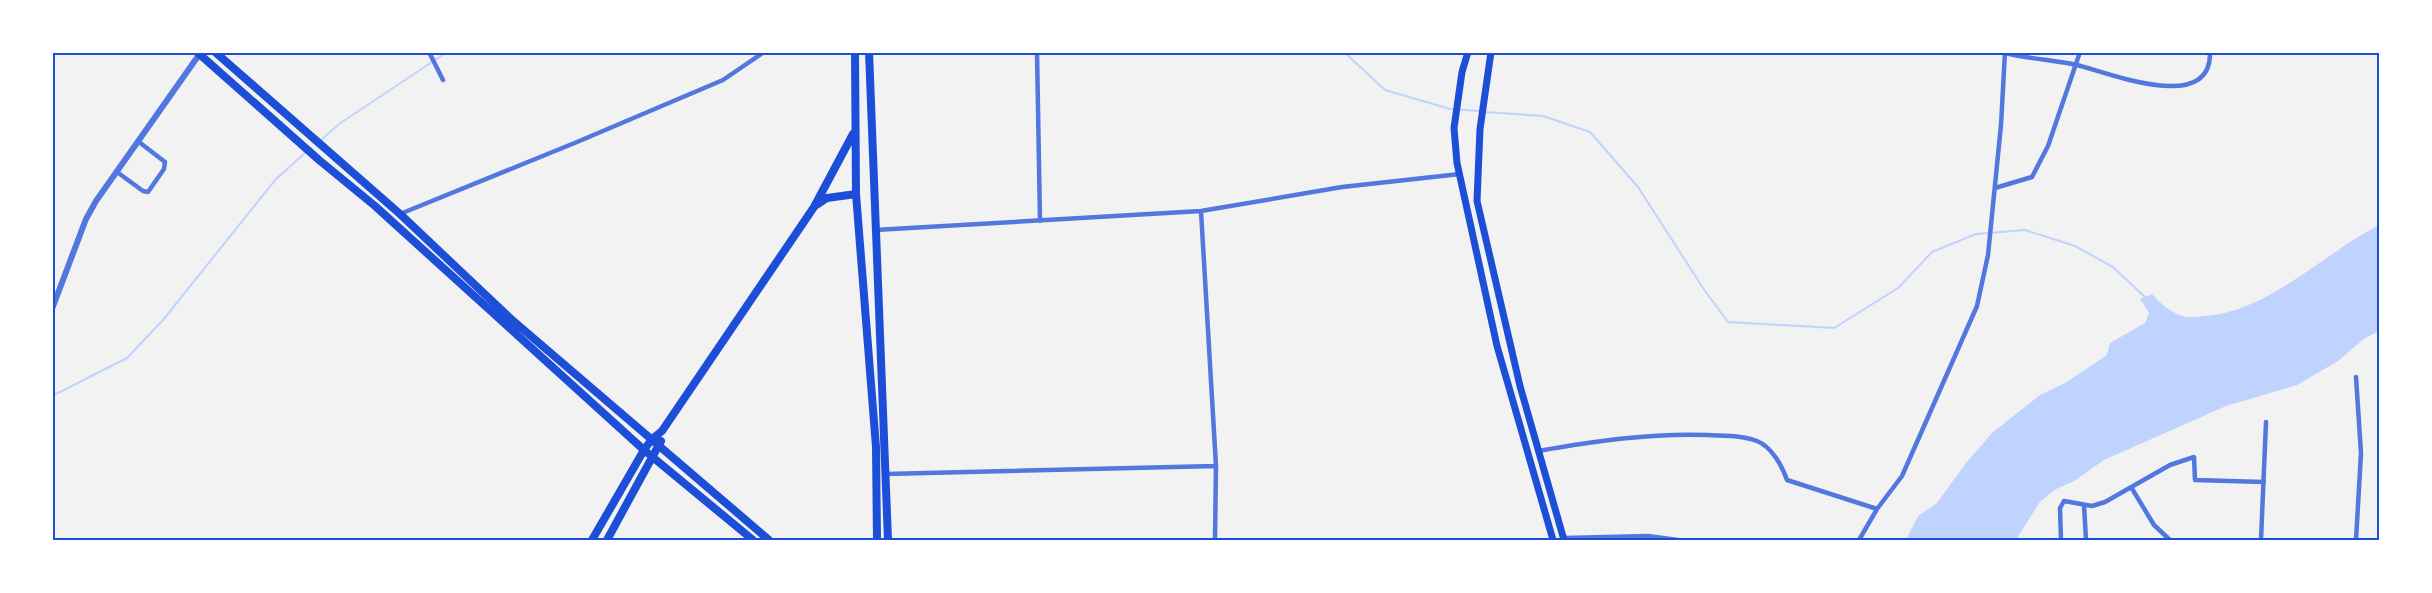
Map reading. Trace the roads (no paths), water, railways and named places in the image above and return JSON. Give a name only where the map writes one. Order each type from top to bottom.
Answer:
[{"type":"main road","points":[[215,52],[400,214],[511,319],[768,540]]},
{"type":"main road","points":[[855,52],[856,194],[876,447],[877,540]]},
{"type":"main road","points":[[869,52],[888,540]]},
{"type":"main road","points":[[1468,52],[1462,72],[1454,128],[1460,174],[1497,346],[1553,540]]},
{"type":"main road","points":[[1491,52],[1480,129],[1477,201],[1486,246],[1538,451],[1564,539]]},
{"type":"main road","points":[[200,53],[275,122],[375,206],[644,450],[753,540]]},
{"type":"main road","points":[[592,540],[644,450],[662,431],[814,207],[854,132]]},
{"type":"main road","points":[[814,207],[826,198],[856,194]]},
{"type":"main road","points":[[607,540],[654,457],[660,445],[662,431]]},
{"type":"street","points":[[429,52],[443,81]]},
{"type":"street","points":[[400,214],[723,80],[764,52]]},
{"type":"street","points":[[1037,52],[1040,221]]},
{"type":"street","points":[[1995,188],[2032,177],[2048,146],[2080,52]]},
{"type":"street","points":[[1858,540],[1877,509],[1902,476],[1977,306],[1988,255],[1994,203],[2005,53],[2075,65],[2143,84],[2179,86],[2197,80],[2208,72],[2210,52]]},
{"type":"street","points":[[52,309],[86,219],[200,53]]},
{"type":"street","points":[[117,172],[143,191],[148,192],[164,169],[165,162],[139,142]]},
{"type":"street","points":[[875,230],[1201,211],[1342,187],[1460,174]]},
{"type":"street","points":[[1201,211],[1216,466],[1215,540]]},
{"type":"street","points":[[2356,377],[2361,453],[2356,540]]},
{"type":"street","points":[[2260,540],[2266,422]]},
{"type":"street","points":[[1538,451],[1632,436],[1736,436],[1759,442],[1782,466],[1787,480],[1877,509]]},
{"type":"street","points":[[2061,540],[2060,508],[2064,501],[2092,506],[2105,502],[2170,465],[2194,457],[2195,480],[2264,482]]},
{"type":"street","points":[[886,474],[1216,466]]},
{"type":"street","points":[[2132,487],[2154,525],[2170,540]]},
{"type":"street","points":[[2084,505],[2086,540]]},
{"type":"street","points":[[1564,539],[1648,536],[1678,540]]},
{"type":"water","points":[[2379,225],[2379,331],[2365,338],[2338,361],[2297,385],[2226,406],[2104,460],[2074,481],[2054,490],[2039,503],[2016,540],[1906,540],[1918,516],[1937,503],[1966,463],[1992,433],[2040,395],[2065,383],[2107,355],[2110,343],[2145,323],[2149,313],[2140,299],[2152,294],[2167,308],[2186,317],[2228,312],[2273,293]]},
{"type":"waterway","points":[[320,141],[339,124],[447,52]]},
{"type":"waterway","points":[[1344,52],[1385,90],[1450,109],[1480,111]]},
{"type":"waterway","points":[[1485,112],[1543,116],[1590,132],[1638,187],[1705,291],[1728,322],[1834,328],[1898,288],[1932,252],[1976,234],[2025,230],[2075,246],[2113,267],[2147,299]]},
{"type":"waterway","points":[[52,396],[127,358],[163,320],[276,179],[306,152]]}]
